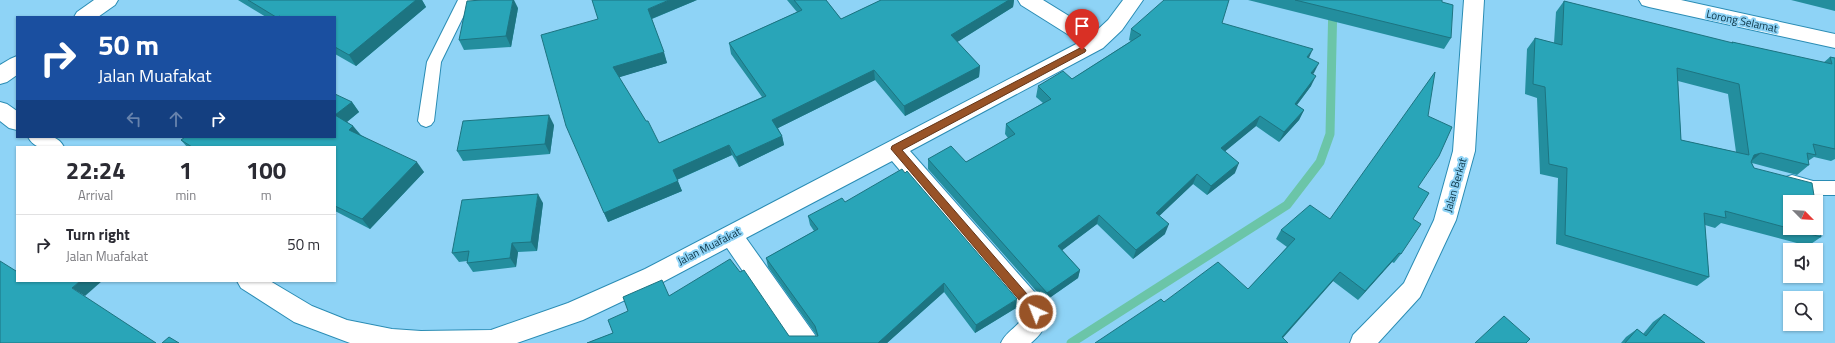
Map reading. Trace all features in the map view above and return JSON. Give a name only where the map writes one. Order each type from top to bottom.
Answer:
[{"type":"street","points":[[85,16],[108,0]]},
{"type":"street","points":[[1028,0],[1096,43]]},
{"type":"street","name":"Jalan Muafakat","points":[[251,282],[303,314],[346,331],[391,341],[421,342],[491,340],[574,312],[653,276],[1096,43],[1115,25],[1133,0]]},
{"type":"street","name":"Jalan Berkat","points":[[1362,343],[1412,290],[1445,220],[1464,151],[1474,0]]},
{"type":"street","name":"Lorong Selamat","points":[[1649,0],[1835,41]]},
{"type":"street","points":[[0,76],[16,65]]},
{"type":"street","points":[[0,110],[16,121]]},
{"type":"street","points":[[40,138],[52,146]]},
{"type":"street","points":[[895,149],[1036,312],[1037,318],[1034,323],[1013,343]]},
{"type":"street","points":[[731,235],[806,343]]},
{"type":"lane","points":[[426,121],[434,62],[462,4],[467,0]]},
{"type":"lane","points":[[1778,178],[1814,188],[1835,188]]},
{"type":"building","points":[[248,0],[416,0],[349,55],[336,48],[336,16],[274,16]]},
{"type":"building","points":[[513,0],[506,36],[459,40],[467,1]]},
{"type":"building","points":[[592,0],[669,0],[648,9],[664,52],[613,67],[646,121],[648,121],[659,143],[766,96],[729,43],[802,10],[794,0],[826,0],[841,19],[881,0],[1009,0],[951,35],[980,66],[904,106],[874,70],[772,120],[782,136],[736,157],[729,145],[673,170],[678,181],[604,213],[566,126],[541,35],[598,19]]},
{"type":"building","points":[[1164,0],[1229,0],[1222,23],[1313,49],[1307,57],[1319,63],[1311,73],[1316,76],[1295,104],[1304,110],[1284,132],[1260,116],[1221,148],[1239,163],[1211,186],[1197,174],[1156,213],[1169,224],[1136,250],[1099,215],[1058,246],[1080,270],[1047,293],[928,159],[951,146],[966,162],[1015,134],[1006,124],[1051,99],[1038,86],[1063,71],[1072,79],[1141,35],[1131,29]]},
{"type":"building","points":[[1295,0],[1442,0],[1442,2],[1453,5],[1451,38]]},
{"type":"building","points":[[1564,1],[1733,43],[1732,42],[1832,64],[1830,57],[1835,58],[1835,149],[1813,144],[1816,155],[1807,153],[1809,165],[1761,153],[1754,155],[1751,162],[1754,168],[1812,183],[1814,195],[1783,195],[1783,227],[1725,211],[1726,218],[1704,213],[1709,277],[1565,235],[1567,168],[1549,164],[1545,87],[1533,84],[1535,38],[1562,45]],"holes":[[[1677,68],[1739,84],[1749,155],[1681,140]]]},
{"type":"building","points":[[1435,72],[1428,116],[1452,127],[1439,156],[1418,187],[1429,193],[1413,219],[1421,224],[1401,254],[1399,253],[1365,291],[1340,272],[1282,337],[1288,343],[1095,343],[1161,299],[1164,302],[1218,262],[1248,289],[1295,239],[1281,230],[1310,205],[1330,219]]},
{"type":"building","points":[[336,94],[352,102],[336,114]]},
{"type":"building","points":[[549,115],[545,144],[457,151],[463,121]]},
{"type":"building","points":[[336,116],[353,126],[349,130],[417,162],[362,219],[336,206],[336,146],[190,146],[181,140],[184,138],[336,138]]},
{"type":"building","points":[[902,169],[905,173],[907,171],[1017,299],[976,325],[944,283],[878,343],[587,343],[613,333],[608,320],[628,311],[623,297],[662,280],[669,296],[730,259],[740,272],[744,270],[789,336],[818,336],[815,326],[766,258],[818,229],[808,216],[842,198],[845,202]]},
{"type":"building","points":[[538,194],[531,242],[512,243],[510,258],[467,263],[469,251],[452,253],[462,200]]},
{"type":"building","points":[[0,261],[16,271],[16,282],[79,282],[72,288],[156,343],[0,343]]},
{"type":"building","points":[[1664,314],[1705,343],[1625,343],[1637,329],[1646,336]]},
{"type":"building","points":[[1504,316],[1530,339],[1526,343],[1475,343]]},
{"type":"building","points":[[169,337],[179,343],[162,343]]},
{"type":"waterway","points":[[1071,343],[1287,205],[1320,162],[1330,134],[1333,0]]},
{"type":"route","points":[[1036,312],[895,149],[1082,50]]}]
